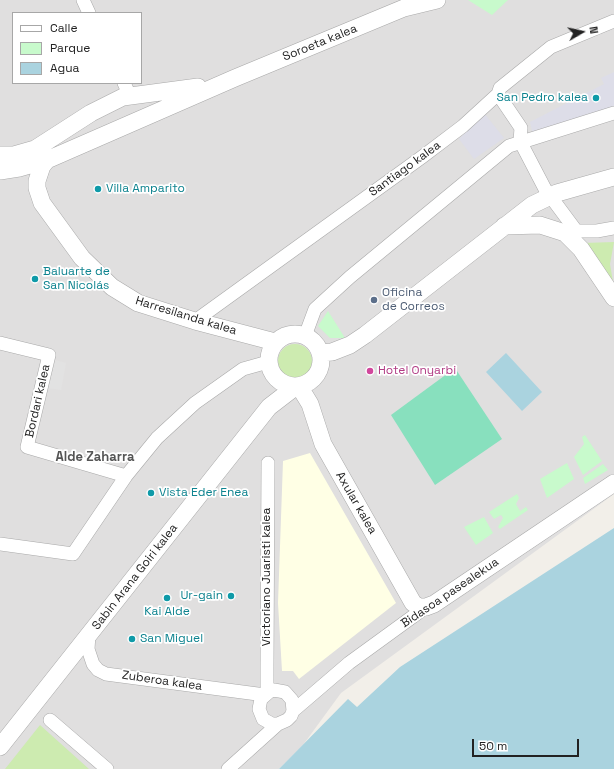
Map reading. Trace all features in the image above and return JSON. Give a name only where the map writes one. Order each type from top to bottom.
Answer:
[{"type":"street","points":[[83,0],[89,12]]},
{"type":"street","name":"Soroeta kalea","points":[[0,171],[19,168],[47,160],[409,4],[437,0]]},
{"type":"street","name":"Santiago kalea","points":[[195,321],[422,157],[498,94],[500,88],[551,47],[614,21]]},
{"type":"street","name":"Soroeta kalea","points":[[0,155],[14,155],[35,149],[113,101],[127,89],[192,88],[235,78]]},
{"type":"street","points":[[127,89],[135,108],[135,122]]},
{"type":"street","points":[[498,94],[521,128],[520,141],[550,196],[566,231],[614,298]]},
{"type":"street","points":[[305,336],[315,309],[344,282],[509,146],[520,141],[614,113]]},
{"type":"street","name":"Harresilanda kalea","points":[[47,160],[42,166],[37,181],[38,196],[82,258],[112,287],[138,303],[195,321],[276,342]]},
{"type":"street","points":[[320,353],[332,352],[350,345],[368,333],[532,205],[550,196],[614,177]]},
{"type":"street","points":[[504,226],[529,224],[566,231],[614,228]]},
{"type":"street","points":[[289,334],[305,336],[314,343],[320,353],[321,366],[311,381],[297,387],[286,386],[278,381],[269,367],[271,349],[276,342],[289,334]]},
{"type":"street","name":"Bordari kalea","points":[[0,343],[49,355],[28,447],[126,476]]},
{"type":"street","points":[[0,544],[73,554],[126,476],[157,438],[195,403],[243,369],[269,367]]},
{"type":"street","name":"Sabin Arana Goiri kalea","points":[[269,367],[273,389],[269,407]]},
{"type":"street","name":"Sabin Arana Goiri kalea","points":[[0,747],[269,407],[297,387]]},
{"type":"street","name":"Axular kalea","points":[[297,387],[310,404],[323,444],[413,603],[420,607],[426,607]]},
{"type":"street","name":"Victoriano Juaristi kalea","points":[[267,693],[268,463]]},
{"type":"street","name":"Bidasoa pasealekua","points":[[228,769],[278,724],[288,720],[293,711],[349,664],[426,607],[614,483]]},
{"type":"street","name":"Zuberoa kalea","points":[[89,634],[88,649],[93,664],[98,670],[106,674],[267,693]]},
{"type":"street","points":[[278,724],[267,722],[260,714],[260,704],[267,693],[280,690],[289,696],[293,705],[293,711]]},
{"type":"street","points":[[50,720],[107,769]]},
{"type":"shaded area","points":[[0,0],[614,0],[614,494],[341,693],[303,745],[279,769],[0,769]]},
{"type":"shaded area","name":"San Pedro kalea","points":[[614,72],[614,111],[533,135],[530,122],[604,84],[601,78]]},
{"type":"shaded area","points":[[484,113],[504,138],[474,159],[459,139]]},
{"type":"shaded area","points":[[48,358],[66,363],[61,390],[41,387]]},
{"type":"shaded area","points":[[310,453],[396,603],[299,679],[293,671],[282,671],[278,603],[283,461]]},
{"type":"green space","points":[[468,0],[508,0],[492,15]]},
{"type":"green space","points":[[614,242],[610,264],[614,288],[583,243]]},
{"type":"green space","points":[[328,311],[345,338],[330,338],[318,326]]},
{"type":"green space","points":[[292,344],[298,344],[302,345],[309,351],[312,361],[311,368],[305,375],[298,378],[292,378],[288,377],[281,371],[278,364],[278,358],[279,354],[285,347]]},
{"type":"green space","points":[[455,368],[502,439],[435,485],[391,415]]},
{"type":"green space","points":[[585,435],[602,461],[583,475],[574,457],[584,444],[582,437]]},
{"type":"green space","points":[[567,463],[574,479],[547,498],[540,479]]},
{"type":"green space","points":[[603,464],[608,470],[585,484],[583,478]]},
{"type":"green space","points":[[517,494],[519,498],[516,504],[520,511],[526,507],[528,510],[500,529],[498,527],[503,518],[501,515],[494,519],[489,512]]},
{"type":"green space","points":[[484,517],[493,533],[476,545],[464,527]]},
{"type":"green space","points":[[40,725],[89,769],[5,769]]},
{"type":"water","points":[[506,353],[542,392],[522,411],[486,372]]},
{"type":"water","points":[[614,528],[614,769],[279,769],[348,699],[357,707],[400,667]]},
{"type":"place","name":"San Pedro kalea","points":[[596,98]]},
{"type":"place","name":"Villa Amparito","points":[[98,189]]},
{"type":"place","name":"Baluarte de San Nicolás","points":[[35,279]]},
{"type":"place","name":"Oficina de Correos","points":[[374,300]]},
{"type":"place","name":"Hotel Onyarbi","points":[[370,371]]},
{"type":"place","name":"Vista Eder Enea","points":[[151,493]]},
{"type":"place","name":"Ur-gain","points":[[231,596]]},
{"type":"place","name":"Kai Alde","points":[[167,598]]},
{"type":"place","name":"San Miguel","points":[[132,639]]},
{"type":"district","name":"Alde Zaharra","points":[[95,457]]}]
